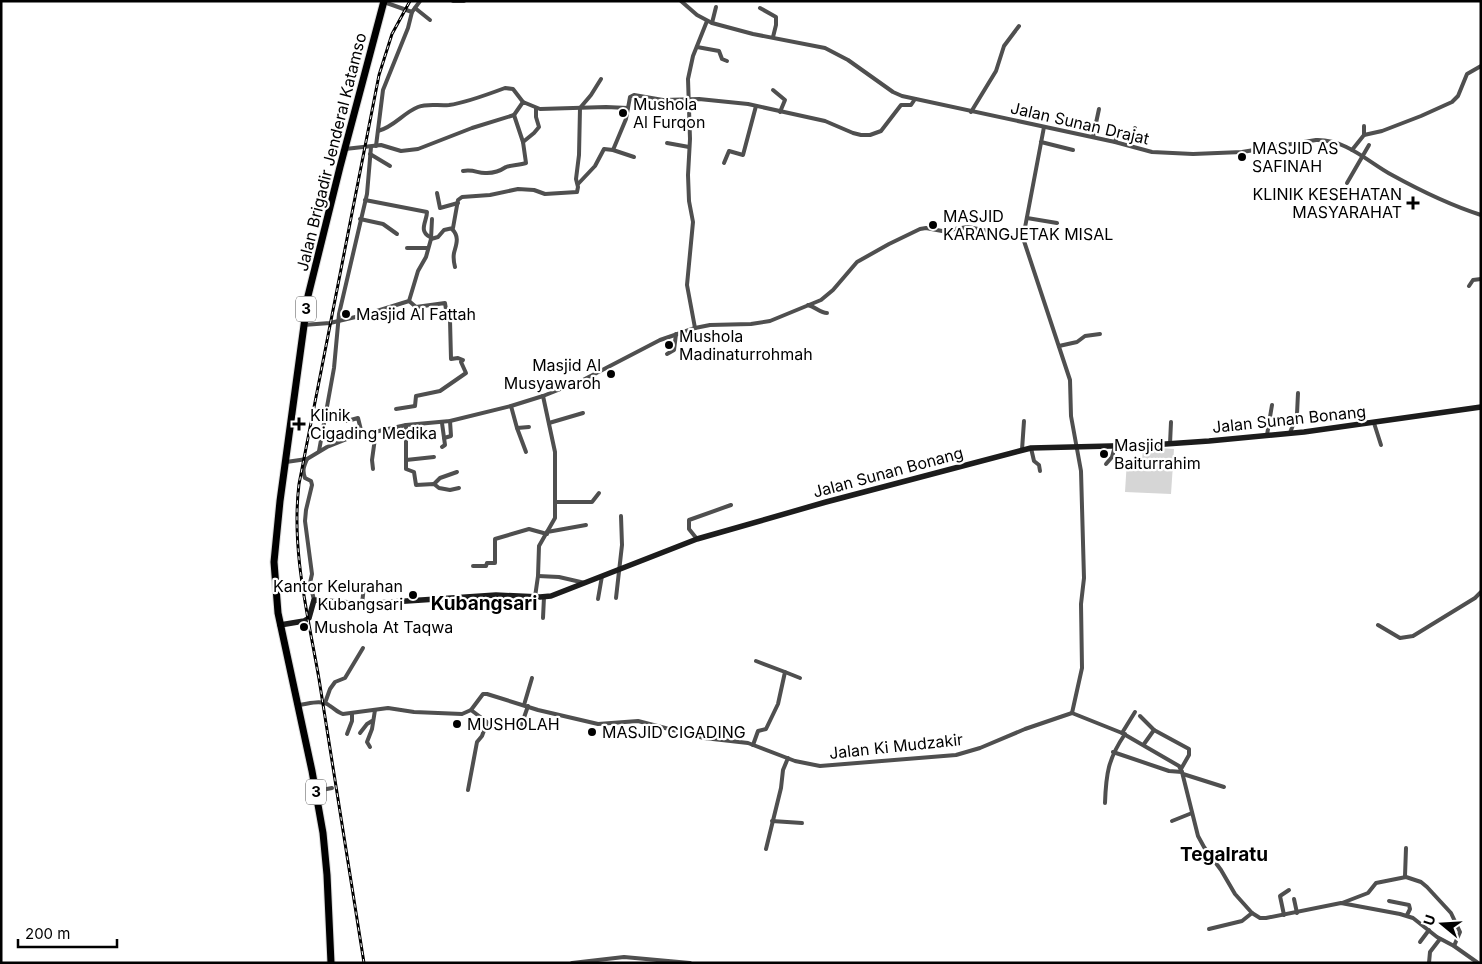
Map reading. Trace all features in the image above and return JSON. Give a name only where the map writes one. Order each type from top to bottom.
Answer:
[{"type":"highway","name":"Jalan Brigadir Jenderal Katamso","points":[[332,963],[323,833],[299,706],[280,625],[274,562],[280,501],[304,324],[317,255],[384,2]]},
{"type":"street","points":[[319,451],[334,368],[338,322],[365,200],[370,154],[378,131],[382,95],[414,10],[420,1]]},
{"type":"street","points":[[453,1],[464,1]]},
{"type":"street","name":"Jalan Sunan Drajat","points":[[681,1],[692,12],[710,22],[752,34],[825,48],[858,66],[893,92],[915,99],[1093,137],[1152,152],[1193,154],[1242,152],[1319,140],[1336,143],[1363,156],[1403,181],[1450,204],[1481,215]]},
{"type":"street","points":[[384,2],[414,10],[430,20]]},
{"type":"street","points":[[695,328],[687,285],[693,222],[688,189],[689,74],[697,47],[716,7]]},
{"type":"street","points":[[760,8],[776,17],[773,37]]},
{"type":"street","points":[[971,112],[996,71],[1004,46],[1019,26]]},
{"type":"street","points":[[697,47],[720,51],[722,60],[727,61]]},
{"type":"street","points":[[1364,135],[1382,131],[1452,102],[1458,96],[1467,74],[1481,66]]},
{"type":"street","points":[[578,184],[576,179],[579,155],[580,108],[601,79]]},
{"type":"street","points":[[378,131],[388,127],[421,106],[427,104],[450,104],[505,88],[513,89],[523,102],[536,108],[628,108]]},
{"type":"street","points":[[773,90],[785,100],[780,112]]},
{"type":"street","points":[[613,150],[626,119],[632,96],[663,100],[714,100],[756,106],[825,121],[852,134],[870,135],[880,131],[899,107],[904,104],[911,105],[915,99]]},
{"type":"street","points":[[344,150],[383,145],[401,151],[418,149],[472,128],[514,115],[523,102]]},
{"type":"street","points":[[724,163],[729,151],[744,155],[756,106]]},
{"type":"street","points":[[523,142],[538,129],[536,108]]},
{"type":"street","points":[[1093,137],[1099,109]]},
{"type":"street","points":[[463,171],[500,172],[506,167],[525,163],[523,142],[514,115]]},
{"type":"street","points":[[1352,150],[1364,135],[1364,126]]},
{"type":"street","points":[[1044,127],[1023,238],[1070,380],[1071,416],[1082,488],[1084,578],[1081,604],[1082,668],[1072,713],[1123,733],[1179,766],[1182,771],[1198,836],[1235,894],[1252,913],[1263,918],[1297,913],[1341,903],[1368,893],[1376,883],[1405,876],[1423,884],[1451,913],[1460,932],[1454,946]]},
{"type":"street","points":[[1115,142],[1118,134],[1132,135],[1135,128]]},
{"type":"street","points":[[1041,142],[1073,150]]},
{"type":"street","points":[[667,143],[689,147]]},
{"type":"street","points":[[1347,183],[1370,145]]},
{"type":"street","points":[[452,229],[458,200],[462,197],[490,195],[518,189],[534,190],[545,194],[572,193],[576,192],[578,184],[594,166],[604,149],[634,157]]},
{"type":"street","points":[[370,154],[390,166]]},
{"type":"street","points":[[437,192],[440,208],[458,203]]},
{"type":"street","points":[[365,200],[427,212],[424,231],[426,236],[431,238],[438,237],[444,230],[452,229]]},
{"type":"street","points":[[1027,218],[1057,223]]},
{"type":"street","points":[[360,219],[383,224],[396,234]]},
{"type":"street","points":[[410,300],[418,271],[425,260],[431,238],[432,219]]},
{"type":"street","points":[[286,462],[307,459],[345,439],[362,434],[406,425],[442,423],[543,396],[584,380],[660,340],[695,328],[710,325],[770,322],[821,300],[833,290],[857,262],[920,229],[926,228],[942,231],[968,228],[1023,238]]},
{"type":"street","points":[[452,229],[456,234],[457,242],[457,248],[454,252],[455,267]]},
{"type":"street","points":[[407,248],[428,248]]},
{"type":"street","points":[[1469,286],[1473,280],[1481,280]]},
{"type":"street","points":[[304,324],[322,325],[338,322],[410,300]]},
{"type":"street","points":[[396,409],[415,406],[416,396],[440,391],[466,372],[461,362],[463,359],[451,359],[450,320],[447,316],[445,303],[416,307],[410,300]]},
{"type":"street","points":[[808,305],[827,313]]},
{"type":"street","points":[[667,354],[674,350],[676,334]]},
{"type":"street","points":[[1059,346],[1077,342],[1085,336],[1100,334]]},
{"type":"street","points":[[1290,433],[1297,414],[1298,394]]},
{"type":"street","points":[[535,597],[538,576],[538,551],[555,521],[556,502],[555,452],[543,396]]},
{"type":"street","points":[[1267,435],[1272,405]]},
{"type":"street","points":[[511,406],[526,452]]},
{"type":"street","name":"Jalan Sunan Bonang","points":[[314,600],[362,604],[486,596],[544,597],[559,594],[697,539],[826,502],[1031,448],[1170,444],[1290,433],[1481,407]]},
{"type":"street","points":[[549,423],[583,413]]},
{"type":"street","points":[[347,420],[358,418],[362,434]]},
{"type":"street","points":[[444,438],[451,436],[450,421]]},
{"type":"street","points":[[1022,450],[1024,421]]},
{"type":"street","points":[[1170,422],[1170,444]]},
{"type":"street","points":[[442,423],[445,445],[442,446]]},
{"type":"street","points":[[1374,423],[1381,445]]},
{"type":"street","points":[[406,425],[407,470],[414,472],[416,485],[434,484],[443,489],[450,490],[459,488]]},
{"type":"street","points":[[518,428],[529,427]]},
{"type":"street","points":[[373,469],[372,460],[376,432]]},
{"type":"street","points":[[1106,464],[1112,457],[1115,446]]},
{"type":"street","points":[[1031,448],[1034,461],[1040,471]]},
{"type":"street","points":[[406,460],[434,457]]},
{"type":"street","points":[[280,625],[304,621],[309,618],[314,600],[310,583],[312,574],[305,521],[312,485],[305,478],[303,469],[307,459]]},
{"type":"street","points":[[434,484],[440,478],[456,472]]},
{"type":"street","points":[[556,502],[590,502],[595,500],[599,493]]},
{"type":"street","points":[[697,539],[689,528],[689,520],[731,505]]},
{"type":"street","points":[[616,598],[622,545],[621,516]]},
{"type":"street","points":[[473,566],[486,566],[488,563],[495,563],[495,538],[529,529],[547,533],[586,525]]},
{"type":"street","points":[[538,576],[559,577],[585,583]]},
{"type":"street","points":[[598,599],[602,576]]},
{"type":"street","points":[[362,604],[364,586]]},
{"type":"street","points":[[1378,625],[1400,638],[1413,636],[1475,598],[1481,592]]},
{"type":"street","points":[[543,618],[544,597]]},
{"type":"street","points":[[325,703],[330,689],[335,682],[345,678],[363,648]]},
{"type":"street","points":[[756,661],[800,678]]},
{"type":"street","points":[[753,745],[758,730],[766,729],[776,709],[785,672]]},
{"type":"street","points":[[520,730],[532,678]]},
{"type":"street","name":"Jalan Ki Mudzakir","points":[[471,710],[484,694],[598,724],[638,721],[704,738],[734,740],[803,763],[828,766],[956,755],[980,748],[1025,729],[1072,713]]},
{"type":"street","points":[[299,706],[322,702],[340,714],[393,708],[414,712],[462,714],[471,710],[487,722],[478,742],[468,790]]},
{"type":"street","points":[[370,747],[367,742],[372,729],[375,710]]},
{"type":"street","points":[[1105,803],[1107,775],[1113,752],[1135,712]]},
{"type":"street","points":[[347,734],[352,721],[352,714]]},
{"type":"street","points":[[1140,716],[1154,730],[1189,749],[1189,755],[1182,771]]},
{"type":"street","points":[[360,734],[366,724],[372,721]]},
{"type":"street","points":[[1144,744],[1154,730]]},
{"type":"street","points":[[1113,752],[1169,771],[1182,771],[1224,787]]},
{"type":"street","points":[[766,849],[788,758]]},
{"type":"street","points":[[316,791],[332,788]]},
{"type":"street","points":[[1172,821],[1192,814]]},
{"type":"street","points":[[772,821],[802,823]]},
{"type":"street","points":[[1405,876],[1406,848]]},
{"type":"street","points":[[1284,915],[1280,896],[1289,890]]},
{"type":"street","points":[[1294,899],[1297,913]]},
{"type":"street","points":[[1389,901],[1409,905],[1410,909],[1407,915]]},
{"type":"street","points":[[1341,903],[1407,915],[1478,963]]},
{"type":"street","points":[[1209,929],[1242,921],[1252,913]]},
{"type":"street","points":[[1420,942],[1429,930]]},
{"type":"street","points":[[1429,963],[1430,952],[1440,939]]},
{"type":"street","points":[[572,963],[624,957],[638,961],[666,960],[690,963]]},
{"type":"street","points":[[1468,963],[1471,958]]},
{"type":"shaded area","points":[[1143,447],[1174,449],[1171,494],[1125,492],[1127,460],[1142,461]]},
{"type":"railway","points":[[364,963],[302,582],[297,533],[297,509],[299,484],[379,75],[392,34],[410,1]]},
{"type":"place","name":"Mushola Al Furqon","points":[[623,113]]},
{"type":"place","name":"MASJID AS SAFINAH","points":[[1242,157]]},
{"type":"place","name":"KLINIK KESEHATAN MASYARAHAT","points":[[1413,203]]},
{"type":"place","name":"MASJID KARANGJETAK MISAL","points":[[933,225]]},
{"type":"place","name":"Masjid Al Fattah","points":[[346,314]]},
{"type":"place","name":"Mushola Madinaturrohmah","points":[[669,345]]},
{"type":"place","name":"Masjid Al Musyawaroh","points":[[611,374]]},
{"type":"place","name":"Klinik Cigading Medika","points":[[299,424]]},
{"type":"place","name":"Masjid Baiturrahim","points":[[1104,454]]},
{"type":"place","name":"Kantor Kelurahan Kubangsari","points":[[413,595]]},
{"type":"place","name":"Mushola At Taqwa","points":[[304,627]]},
{"type":"place","name":"MUSHOLAH","points":[[457,724]]},
{"type":"place","name":"MASJID CIGADING","points":[[592,732]]},
{"type":"district","name":"Kubangsari","points":[[484,603]]},
{"type":"district","name":"Tegalratu","points":[[1224,854]]}]
